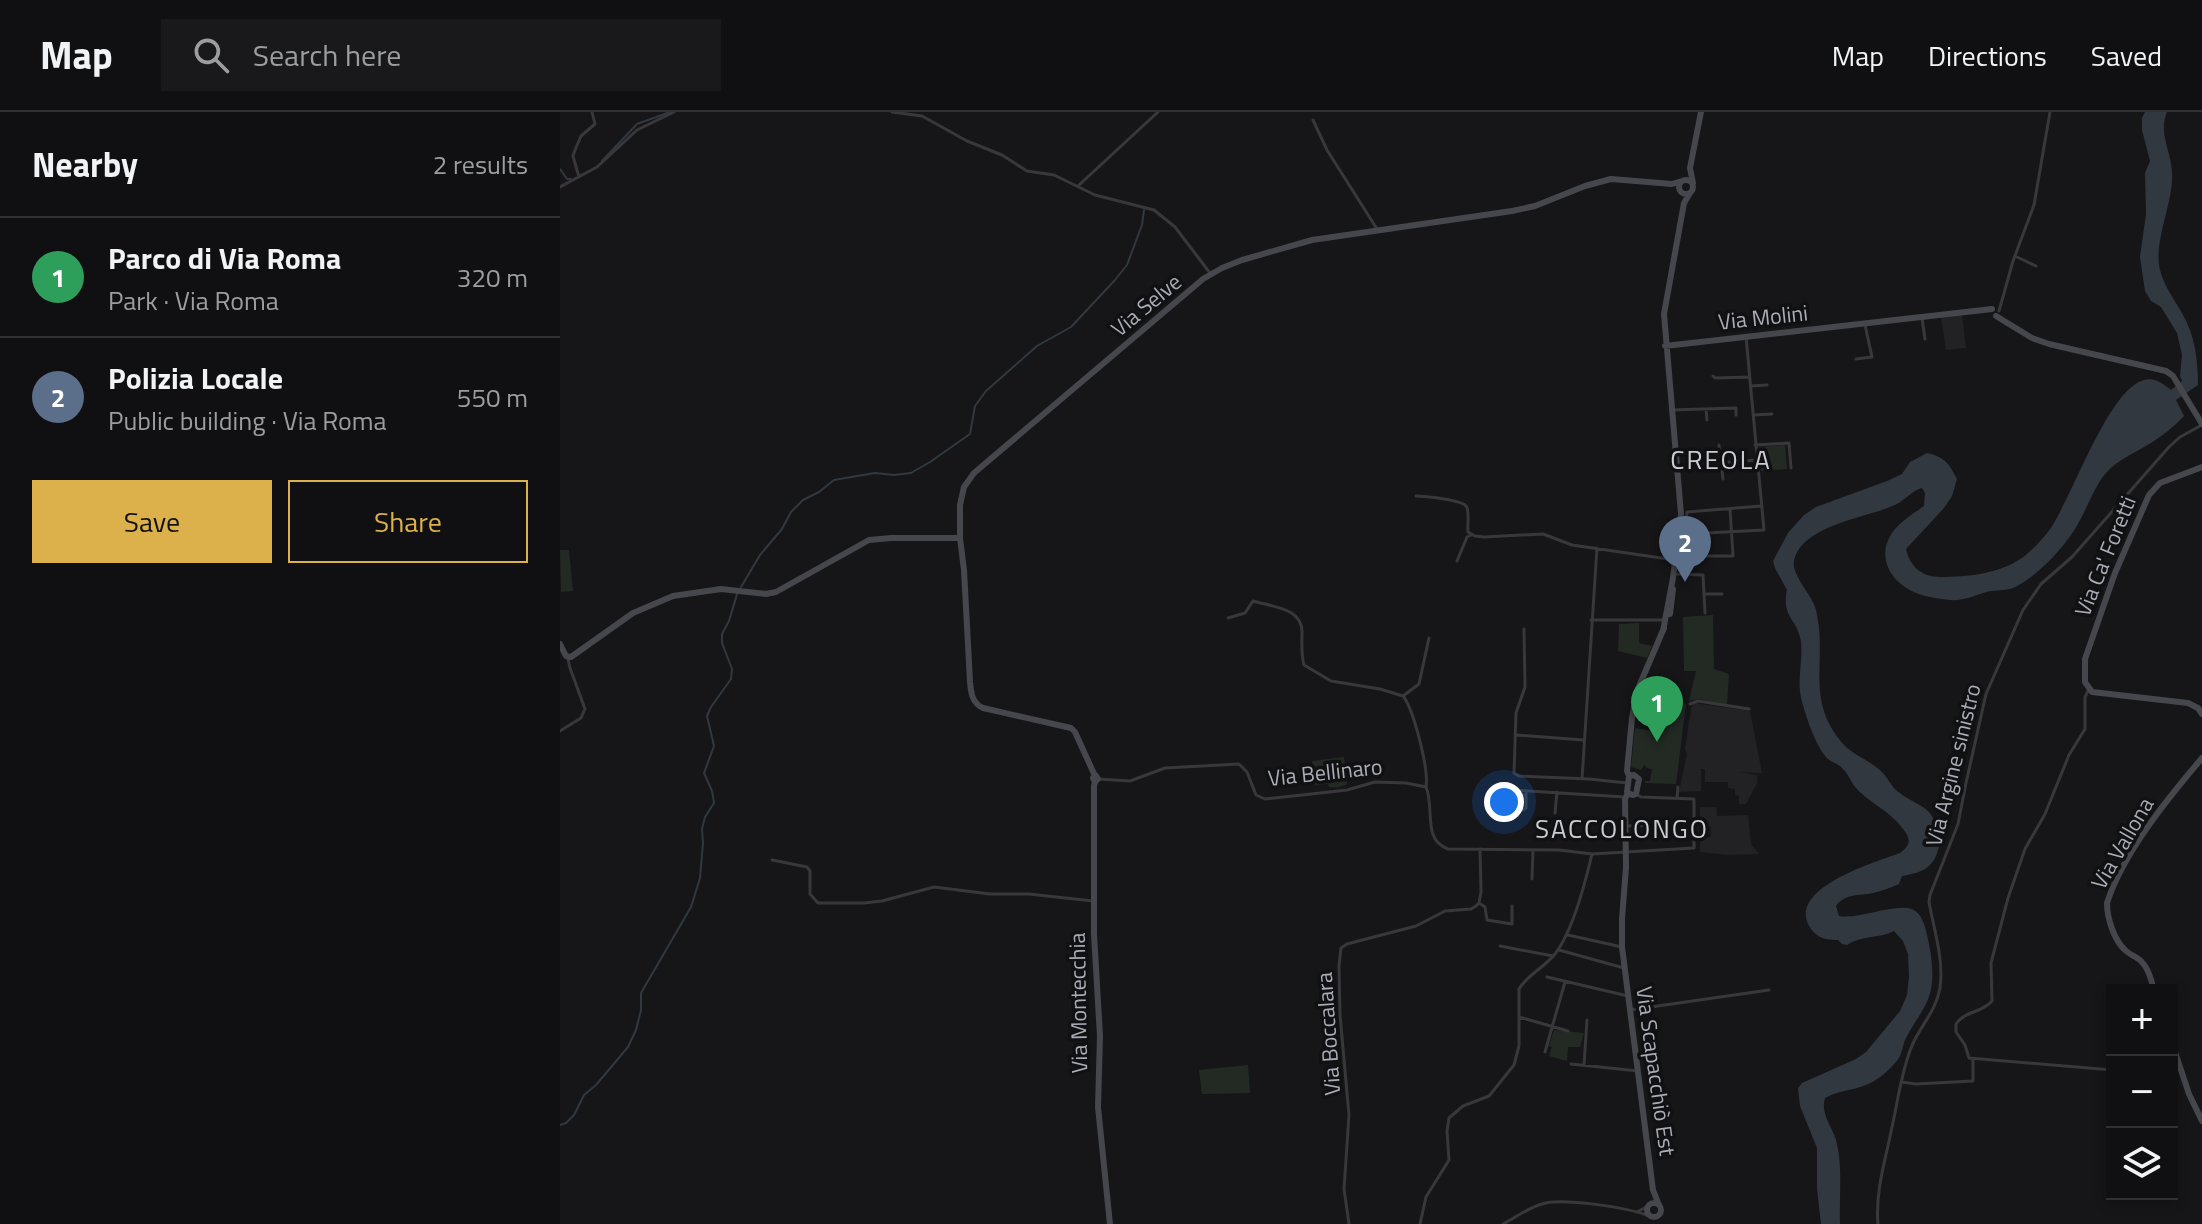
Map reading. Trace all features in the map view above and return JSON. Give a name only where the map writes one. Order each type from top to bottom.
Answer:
[{"type":"street","points":[[579,177],[573,156],[581,136],[595,124],[592,112]]},
{"type":"street","points":[[560,187],[597,167],[637,130],[674,112]]},
{"type":"street","points":[[892,112],[922,116],[967,141],[1002,155],[1027,171],[1054,175],[1105,199],[1148,207],[1175,227],[1210,274]]},
{"type":"street","points":[[1078,186],[1158,112]]},
{"type":"street","points":[[1684,203],[1681,191],[1690,168],[1701,112]]},
{"type":"street","points":[[2050,112],[2034,205],[2002,300],[1995,312],[2028,336],[2049,344],[2166,371],[2176,382],[2201,425]]},
{"type":"street","points":[[1313,120],[1322,142],[1377,229]]},
{"type":"street","points":[[1681,546],[1686,534],[1671,410],[1664,308],[1684,203],[1693,189],[1690,168]]},
{"type":"street","name":"Via Selve","points":[[960,538],[962,494],[974,473],[1210,274],[1242,260],[1301,242],[1535,206],[1611,179],[1672,184],[1683,181]]},
{"type":"street","points":[[1683,181],[1693,183]]},
{"type":"street","name":"Via Selve","points":[[1672,184],[1681,191]]},
{"type":"street","points":[[1681,191],[1690,193]]},
{"type":"street","points":[[2015,256],[2036,266]]},
{"type":"street","name":"Via Molini","points":[[1665,346],[1995,312]]},
{"type":"street","points":[[1922,318],[1925,339]]},
{"type":"street","points":[[1856,359],[1872,357],[1865,324]]},
{"type":"street","points":[[1686,534],[1764,530],[1746,337]]},
{"type":"street","points":[[1713,376],[1749,377]]},
{"type":"street","points":[[1750,386],[1767,385]]},
{"type":"street","points":[[1671,410],[1736,408],[1736,415]]},
{"type":"street","points":[[1706,409],[1707,420]]},
{"type":"street","points":[[1753,415],[1772,414]]},
{"type":"street","name":"Via Argine sinistro","points":[[1878,1224],[1879,1189],[1901,1082],[1914,1041],[1933,1012],[1940,990],[1930,895],[1958,824],[1986,694],[2017,621],[2041,584],[2072,557],[2169,447],[2201,425]]},
{"type":"street","points":[[1755,445],[1789,443],[1791,468]]},
{"type":"street","points":[[1719,445],[1723,479]]},
{"type":"street","points":[[1677,466],[1757,460]]},
{"type":"street","name":"Via Ca' Foretti","points":[[2089,689],[2085,682],[2085,659],[2115,573],[2149,495],[2160,483],[2202,467]]},
{"type":"street","points":[[1416,496],[1432,496],[1464,504],[1471,535]]},
{"type":"street","points":[[1663,631],[1687,512],[1761,506]]},
{"type":"street","points":[[1676,567],[1733,556],[1730,509]]},
{"type":"street","points":[[1457,561],[1467,537],[1471,535],[1543,534],[1568,544],[1597,548],[1703,575],[1705,613]]},
{"type":"street","points":[[569,657],[633,613],[661,600],[695,591],[721,589],[766,594],[782,590],[862,543],[877,538],[960,538],[974,702],[990,710],[1071,728],[1096,779]]},
{"type":"street","points":[[1580,779],[1597,548]]},
{"type":"street","points":[[1663,631],[1672,604],[1676,567]]},
{"type":"street","points":[[1704,594],[1722,594]]},
{"type":"street","points":[[1228,618],[1245,613],[1253,601],[1289,612],[1301,621],[1304,665],[1331,681],[1403,696],[1411,709],[1420,745],[1430,800],[1432,833],[1440,846],[1448,849],[1592,854],[1694,848],[1694,799],[1526,792],[1517,789],[1519,776]]},
{"type":"street","points":[[1591,620],[1665,620]]},
{"type":"street","points":[[1524,629],[1525,687],[1516,713],[1515,776],[1627,781],[1634,775],[1638,778],[1630,795]]},
{"type":"street","name":"Via Scapacchiò Est","points":[[1658,1224],[1660,1209],[1653,1190],[1622,947],[1625,826],[1630,795],[1627,771],[1636,695],[1663,631]]},
{"type":"street","points":[[1403,696],[1419,684],[1429,638]]},
{"type":"street","points":[[560,644],[569,657],[585,709],[581,718],[560,731]]},
{"type":"street","points":[[2106,1070],[1973,1059],[1968,1056],[1956,1032],[1956,1024],[1961,1017],[1987,1007],[1992,1001],[1991,963],[2008,898],[2025,849],[2045,814],[2069,755],[2085,729],[2085,697],[2089,689],[2099,693],[2188,703],[2202,714]]},
{"type":"street","points":[[1690,704],[1698,701],[1749,709]]},
{"type":"street","points":[[1516,735],[1583,740]]},
{"type":"street","name":"Via Vallona","points":[[2152,984],[2142,961],[2125,951],[2116,938],[2107,903],[2124,865],[2141,839],[2171,794],[2202,758]]},
{"type":"street","points":[[1580,779],[1582,761]]},
{"type":"street","name":"Via Bellinaro","points":[[1096,779],[1130,781],[1165,768],[1234,763],[1247,772],[1256,795],[1265,799],[1347,790],[1375,782],[1426,787]]},
{"type":"street","points":[[1582,773],[1589,779]]},
{"type":"street","name":"Via Montecchia","points":[[1096,779],[1093,901],[1100,1036],[1098,1107],[1110,1224]]},
{"type":"street","points":[[1677,798],[1678,787]]},
{"type":"street","points":[[1523,810],[1526,808],[1526,792]]},
{"type":"street","points":[[1555,813],[1557,792]]},
{"type":"street","points":[[1625,826],[1673,825]]},
{"type":"street","points":[[1480,849],[1479,903],[1485,907],[1487,920],[1512,924],[1512,906]]},
{"type":"street","points":[[1532,879],[1533,850]]},
{"type":"street","points":[[1420,1224],[1426,1197],[1449,1160],[1449,1118],[1463,1106],[1489,1096],[1514,1065],[1519,1046],[1520,986],[1553,956],[1568,935],[1592,854]]},
{"type":"street","points":[[772,860],[807,867],[810,871],[810,894],[818,903],[882,901],[934,887],[1093,901]]},
{"type":"street","name":"Via Boccalara","points":[[1349,1224],[1344,1189],[1349,1115],[1340,1015],[1341,948],[1416,926],[1445,911],[1471,909],[1479,903]]},
{"type":"street","points":[[1568,935],[1622,947]]},
{"type":"street","points":[[1500,946],[1553,956]]},
{"type":"street","points":[[1558,950],[1624,968]]},
{"type":"street","points":[[1547,977],[1628,996]]},
{"type":"street","points":[[1545,1052],[1565,981]]},
{"type":"street","points":[[1630,1010],[1769,990]]},
{"type":"street","points":[[1519,1017],[1568,1031]]},
{"type":"street","points":[[1584,1065],[1587,1020]]},
{"type":"street","points":[[2176,1056],[2202,1121]]},
{"type":"street","points":[[1901,1082],[1973,1081],[1973,1059]]},
{"type":"street","points":[[1571,1064],[1638,1071]]},
{"type":"street","points":[[2178,1076],[2183,1076]]},
{"type":"street","name":"Via Scapacchiò Est","points":[[1653,1190],[1647,1212],[1658,1224]]},
{"type":"street","points":[[1503,1224],[1552,1201],[1570,1201],[1657,1217],[1660,1209],[1656,1203],[1637,1212]]},
{"type":"shaded area","points":[[2145,112],[2167,112],[2164,128],[2172,184],[2159,259],[2164,282],[2190,330],[2196,357],[2198,385],[2176,400],[2184,416],[2160,437],[2110,469],[2074,531],[2058,551],[2030,578],[2010,589],[1950,600],[1918,594],[1897,581],[1887,565],[1886,547],[1895,529],[1924,506],[1925,493],[1922,488],[1897,504],[1823,530],[1810,538],[1794,561],[1795,571],[1817,613],[1821,699],[1830,725],[1849,749],[1884,774],[1897,791],[1928,811],[1936,823],[1939,841],[1933,862],[1925,869],[1902,876],[1899,884],[1892,887],[1848,897],[1836,906],[1839,916],[1847,917],[1896,908],[1912,909],[1918,913],[1926,931],[1932,978],[1927,1002],[1895,1063],[1871,1083],[1825,1098],[1825,1114],[1836,1140],[1839,1160],[1840,1224],[1821,1224],[1817,1148],[1800,1106],[1798,1088],[1802,1083],[1866,1052],[1900,1011],[1907,995],[1908,954],[1903,941],[1894,931],[1847,945],[1816,935],[1806,915],[1810,902],[1821,890],[1854,870],[1900,853],[1907,846],[1908,839],[1895,820],[1858,790],[1841,767],[1828,759],[1815,739],[1800,690],[1799,634],[1786,607],[1787,590],[1773,561],[1788,533],[1804,515],[1816,507],[1902,474],[1910,462],[1927,453],[1945,462],[1957,479],[1944,508],[1906,549],[1910,561],[1922,573],[1933,576],[1972,575],[2003,568],[2022,558],[2048,532],[2104,424],[2130,388],[2152,379],[2171,390],[2182,381],[2182,355],[2177,333],[2161,307],[2151,301],[2145,291],[2140,257],[2146,214],[2145,173],[2150,161],[2142,130]]},
{"type":"shaded area","points":[[1962,315],[1966,348],[1946,350],[1941,317]]},
{"type":"shaded area","points":[[1785,445],[1787,469],[1761,471],[1759,447]]},
{"type":"shaded area","points":[[560,550],[569,550],[573,591],[561,592]]},
{"type":"shaded area","points":[[1713,615],[1714,669],[1729,674],[1727,705],[1699,699],[1689,701],[1696,671],[1684,671],[1683,617]]},
{"type":"shaded area","points":[[1639,623],[1639,643],[1652,646],[1647,658],[1618,651],[1619,624]]},
{"type":"shaded area","points":[[1659,698],[1686,704],[1676,784],[1645,783],[1650,781],[1652,769],[1644,765],[1641,770],[1631,767],[1635,728],[1654,731]]},
{"type":"shaded area","points":[[1694,703],[1750,711],[1762,773],[1739,772],[1757,775],[1757,783],[1746,804],[1739,804],[1739,796],[1735,795],[1735,789],[1728,788],[1728,782],[1705,782],[1705,769],[1701,769],[1701,791],[1679,792]]},
{"type":"shaded area","points":[[1344,757],[1347,784],[1341,787],[1315,785],[1312,761]]},
{"type":"shaded area","points":[[1700,807],[1716,807],[1717,816],[1748,815],[1751,844],[1759,854],[1700,852],[1700,838],[1711,837],[1711,827],[1700,827]]},
{"type":"shaded area","points":[[1554,1030],[1584,1033],[1580,1047],[1568,1047],[1567,1061],[1549,1056]]},
{"type":"shaded area","points":[[1248,1065],[1250,1093],[1202,1094],[1199,1070]]},
{"type":"waterway","points":[[602,161],[637,124],[670,112]]},
{"type":"waterway","points":[[560,169],[567,179],[571,179]]},
{"type":"waterway","points":[[741,587],[760,555],[803,500],[834,480],[875,473],[911,473],[970,434],[975,406],[986,391],[1037,346],[1071,327],[1127,265],[1142,225],[1144,210]]},
{"type":"waterway","points":[[560,1125],[574,1115],[584,1095],[628,1047],[641,1010],[641,993],[691,907],[700,878],[702,829],[714,803],[704,773],[714,746],[707,716],[731,679],[732,669],[722,643],[722,634],[737,594]]},
{"type":"place","name":"Polizia Locale","points":[[1685,582]]},
{"type":"place","name":"Parco di Via Roma","points":[[1657,742]]},
{"type":"district","name":"CREOLA","points":[[1721,459]]},
{"type":"district","name":"SACCOLONGO","points":[[1622,828]]}]
